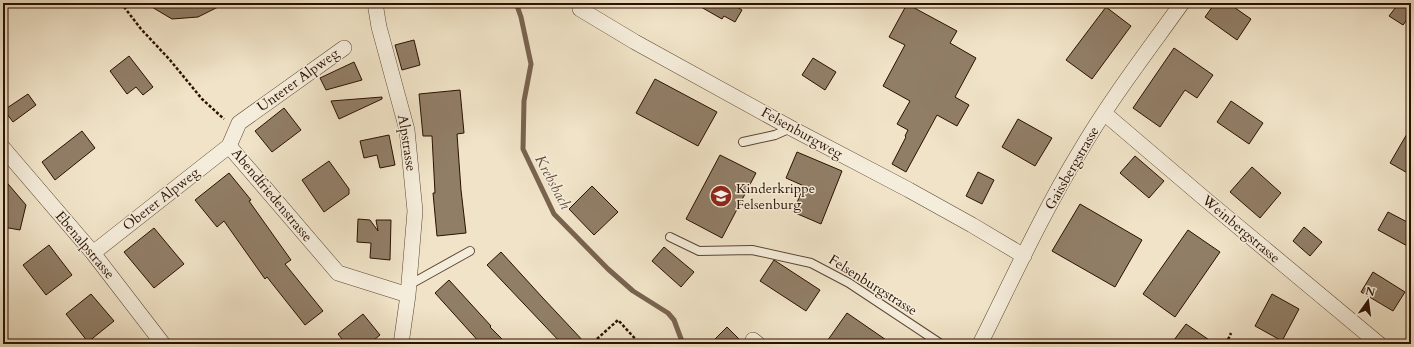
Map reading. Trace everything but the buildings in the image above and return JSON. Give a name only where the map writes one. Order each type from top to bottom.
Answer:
[{"type":"street","name":"Alpstrasse","points":[[375,3],[379,27],[407,130],[415,211],[409,290],[401,344]]},
{"type":"street","name":"Gaissbergstrasse","points":[[980,344],[1057,189],[1104,113],[1182,3]]},
{"type":"street","name":"Felsenburgweg","points":[[580,9],[614,30],[791,128],[909,190],[1024,256]]},
{"type":"street","name":"Unterer Alpweg","points":[[229,146],[239,123],[344,48]]},
{"type":"street","name":"Weinbergstrasse","points":[[1104,113],[1380,344]]},
{"type":"street","name":"Oberer Alpweg","points":[[93,253],[229,146]]},
{"type":"street","name":"Abendfriedenstrasse","points":[[229,146],[338,273],[409,290]]},
{"type":"street","name":"Ebenalpstrasse","points":[[3,148],[93,253],[164,344]]},
{"type":"lane","points":[[743,142],[775,136],[791,128]]},
{"type":"lane","name":"Felsenburgstrasse","points":[[670,237],[699,251],[752,250],[811,263],[849,283],[942,344]]},
{"type":"lane","points":[[409,290],[470,251]]},
{"type":"path","name":"Abendfriedenstrasse","points":[[121,3],[202,99],[225,119],[229,146]]},
{"type":"path","points":[[597,344],[597,340],[618,320],[640,344]]},
{"type":"path","points":[[1226,344],[1231,333]]},
{"type":"waterway","name":"Krebsbach","points":[[516,3],[521,17],[531,64],[524,101],[523,149],[554,214],[608,269],[633,291],[668,313],[674,320],[683,344]]},
{"type":"place","name":"Kinderkrippe Felsenburg","points":[[721,196]]}]
